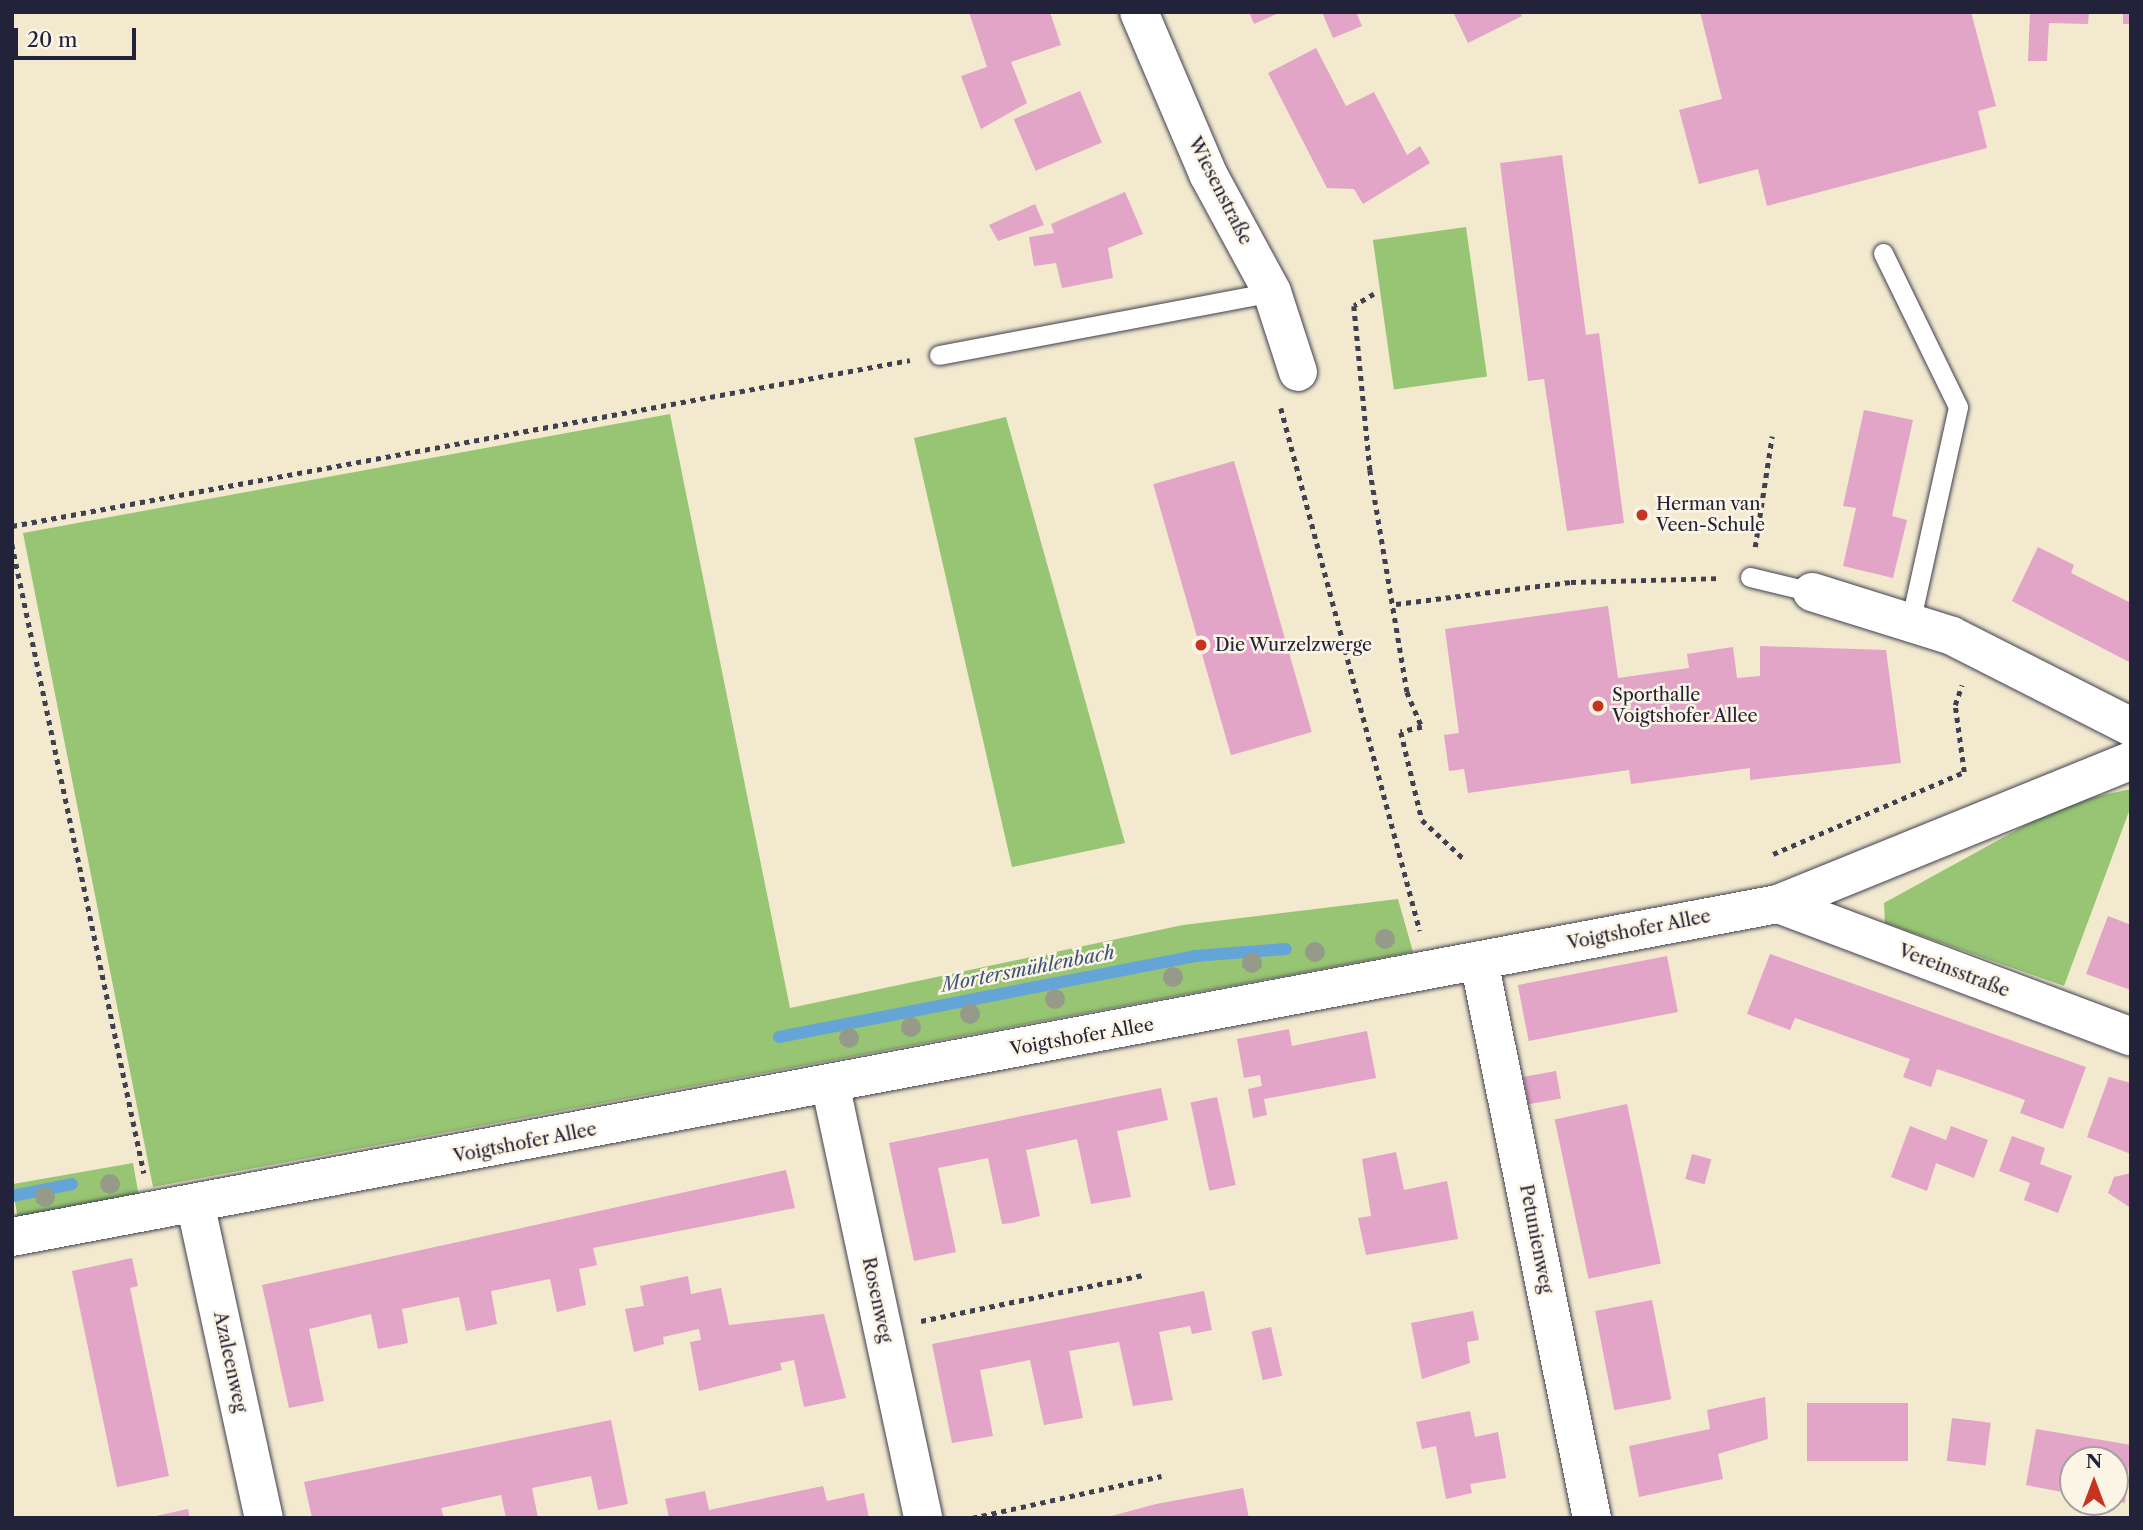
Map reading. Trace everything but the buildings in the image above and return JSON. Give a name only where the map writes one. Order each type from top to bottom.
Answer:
[{"type":"street","name":"Wiesenstraße","points":[[1139,12],[1208,174],[1272,292],[1298,372]]},
{"type":"street","points":[[1812,592],[1910,623],[1976,648],[2131,727]]},
{"type":"street","name":"Voigtshofer Allee","points":[[12,1237],[196,1207],[831,1083],[1431,972],[1778,904],[2131,761]]},
{"type":"street","name":"Vereinsstraße","points":[[1778,904],[2131,1037]]},
{"type":"street","name":"Petunienweg","points":[[1479,961],[1592,1518]]},
{"type":"street","name":"Rosenweg","points":[[831,1083],[923,1518]]},
{"type":"street","name":"Azaleenweg","points":[[196,1207],[264,1518]]},
{"type":"lane","points":[[1883,253],[1958,407],[1910,623]]},
{"type":"lane","points":[[939,355],[1272,292]]},
{"type":"lane","points":[[1750,577],[1812,592]]},
{"type":"path","points":[[1374,294],[1354,306],[1370,470],[1396,604],[1408,692],[1422,727],[1401,732],[1422,820],[1464,859]]},
{"type":"path","points":[[12,526],[939,355]]},
{"type":"path","points":[[1298,372],[1278,397],[1431,972]]},
{"type":"path","points":[[1396,604],[1571,582],[1750,577],[1772,436]]},
{"type":"path","points":[[12,544],[154,1213]]},
{"type":"path","points":[[1773,854],[1964,772],[1955,705],[1976,648]]},
{"type":"path","points":[[883,1329],[1143,1275]]},
{"type":"path","points":[[972,1518],[1161,1476]]},
{"type":"green space","points":[[1466,227],[1487,377],[1394,390],[1373,240]]},
{"type":"green space","points":[[670,414],[790,1008],[1183,925],[1398,899],[1413,952],[153,1187],[23,533]]},
{"type":"green space","points":[[1006,417],[1125,843],[1012,867],[914,438]]},
{"type":"green space","points":[[2131,789],[2131,806],[2064,986],[1885,923],[1884,903],[2066,803]]},
{"type":"green space","points":[[133,1163],[139,1196],[18,1218],[12,1184]]},
{"type":"waterway","name":"Mortersmühlenbach","points":[[779,1037],[1195,956],[1286,949]]},
{"type":"waterway","name":"Mortersmühlenbach","points":[[12,1196],[72,1184]]},
{"type":"place","name":"Herman van Veen-Schule","points":[[1642,515]]},
{"type":"place","name":"Die Wurzelzwerge","points":[[1201,645]]},
{"type":"place","name":"Sporthalle Voigtshofer Allee","points":[[1598,706]]}]
